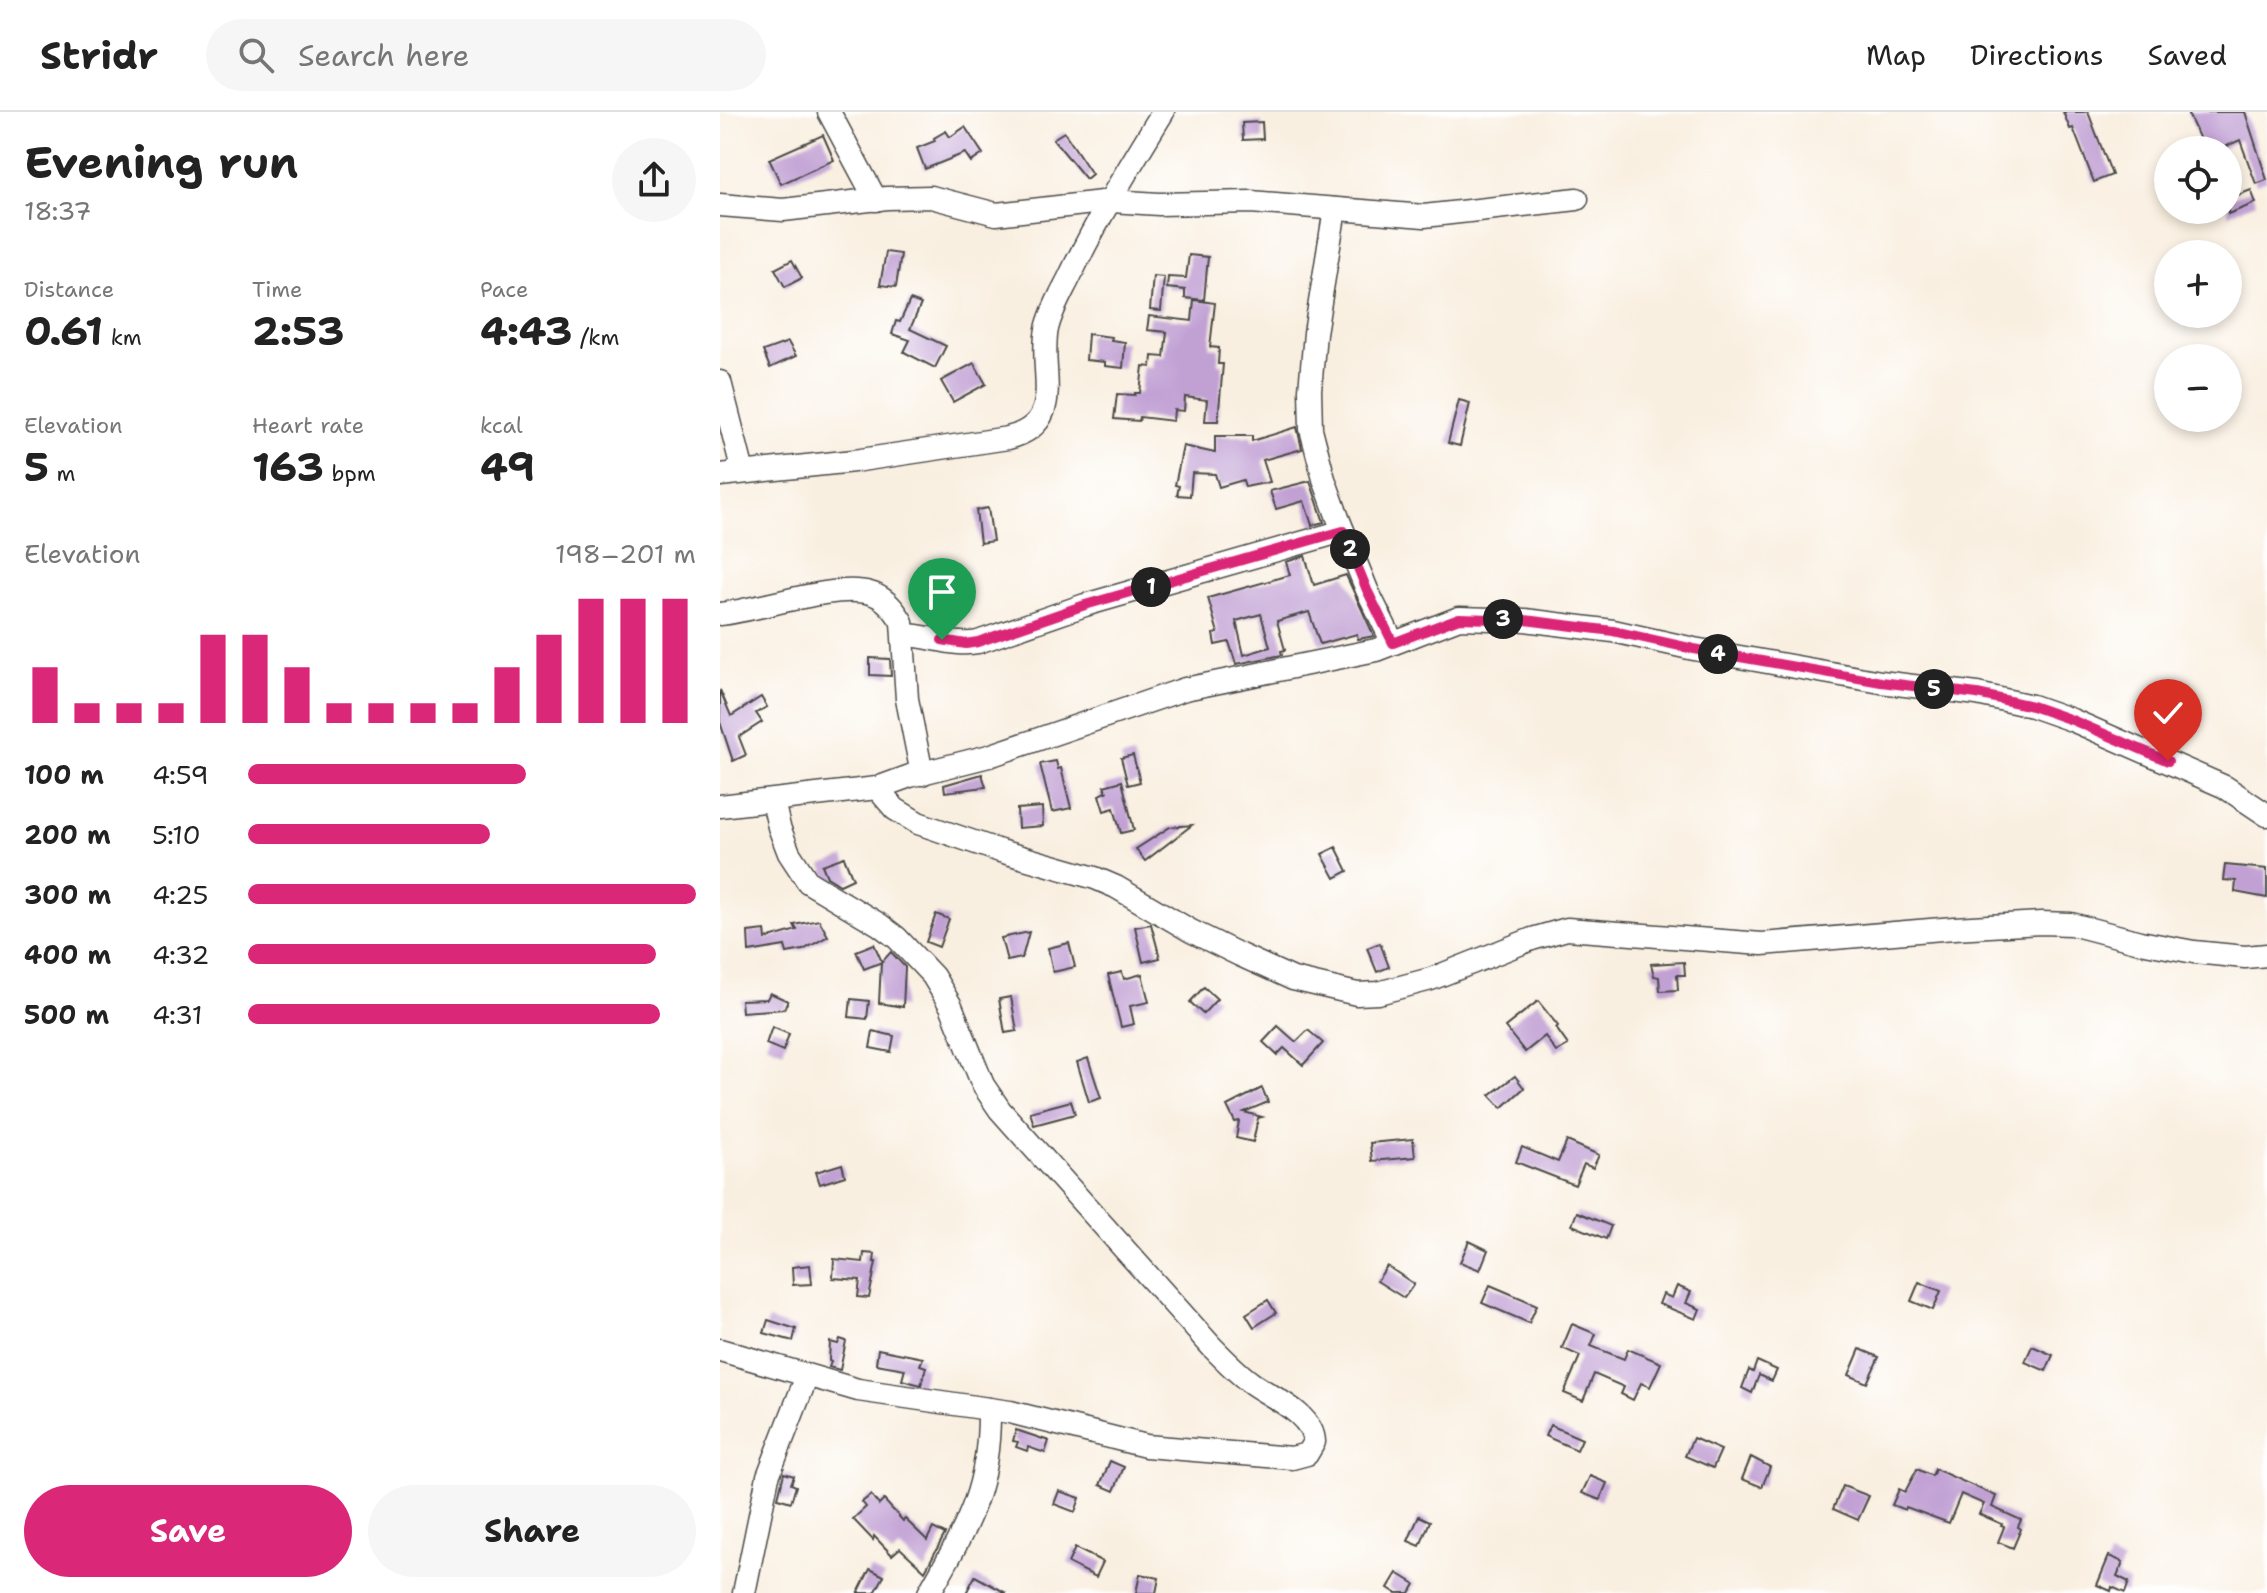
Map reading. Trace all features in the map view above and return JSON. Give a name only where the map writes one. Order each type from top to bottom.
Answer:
[{"type":"street","points":[[829,112],[876,200]]},
{"type":"street","points":[[720,475],[854,461],[1008,438],[1036,427],[1045,402],[1048,371],[1046,342],[1050,319],[1074,267],[1163,112]]},
{"type":"street","points":[[720,205],[783,210],[931,197],[996,214],[1111,201],[1159,204],[1251,202],[1424,216],[1577,199]]},
{"type":"street","points":[[1335,209],[1320,292],[1309,413],[1314,445],[1343,531],[1393,643]]},
{"type":"street","points":[[720,382],[743,472]]},
{"type":"street","points":[[904,635],[929,636],[966,644],[978,642],[1085,605],[1343,531]]},
{"type":"street","points":[[720,614],[819,595],[870,593],[880,597],[902,622],[907,699],[922,774]]},
{"type":"street","points":[[720,806],[877,788],[989,756],[1185,689],[1376,650],[1459,618],[1525,620],[1613,631],[1694,649],[1881,682],[1977,694],[2032,706],[2072,720],[2225,787],[2267,815]]},
{"type":"street","points":[[877,788],[895,809],[918,823],[1000,851],[1095,878],[1211,941],[1293,979],[1357,994],[1378,993],[1431,979],[1532,939],[1567,929],[1762,944],[1954,928],[2071,924],[2194,952],[2245,957],[2267,955]]},
{"type":"street","points":[[720,1350],[886,1396],[989,1409],[1161,1448],[1292,1458],[1307,1454],[1314,1442],[1311,1429],[1298,1414],[1250,1382],[1212,1347],[1000,1110],[983,1085],[951,1006],[933,976],[897,938],[880,925],[808,882],[789,853],[773,801]]},
{"type":"street","points":[[744,1593],[768,1476],[807,1376]]},
{"type":"street","points":[[929,1593],[952,1556],[982,1483],[989,1409]]},
{"type":"building","points":[[2063,112],[2088,112],[2112,175],[2094,182],[2073,128],[2070,129]]},
{"type":"building","points":[[2187,112],[2245,112],[2267,180],[2256,184],[2242,146],[2242,136],[2198,136]]},
{"type":"building","points":[[1262,122],[1263,139],[1243,140],[1242,123]]},
{"type":"building","points":[[965,127],[983,154],[971,162],[965,153],[925,169],[917,148],[935,141],[934,138],[946,131],[950,137]]},
{"type":"building","points":[[1064,132],[1092,174],[1086,179],[1053,139]]},
{"type":"building","points":[[823,135],[834,160],[781,184],[769,159]]},
{"type":"building","points":[[2251,190],[2256,203],[2242,208],[2242,194]]},
{"type":"building","points":[[886,252],[901,254],[896,287],[880,285]]},
{"type":"building","points":[[1189,255],[1208,257],[1204,300],[1185,298],[1185,290],[1167,288],[1168,277],[1186,278]]},
{"type":"building","points":[[792,260],[802,278],[785,287],[775,269]]},
{"type":"building","points":[[1153,276],[1164,277],[1161,311],[1150,310]]},
{"type":"building","points":[[910,300],[921,304],[910,329],[946,346],[935,368],[904,352],[910,340],[892,334],[896,321],[900,322]]},
{"type":"building","points":[[1194,300],[1215,303],[1210,347],[1219,348],[1218,364],[1223,364],[1218,421],[1205,421],[1207,400],[1185,397],[1184,411],[1174,410],[1173,421],[1140,417],[1139,421],[1114,419],[1117,394],[1140,393],[1143,366],[1151,367],[1152,356],[1164,357],[1167,332],[1147,330],[1149,316],[1192,321]]},
{"type":"building","points":[[1088,334],[1125,342],[1123,368],[1086,360]]},
{"type":"building","points":[[788,342],[796,356],[770,368],[763,351]]},
{"type":"building","points":[[974,363],[986,384],[953,402],[941,381]]},
{"type":"building","points":[[1459,400],[1470,403],[1460,446],[1448,443]]},
{"type":"building","points":[[1297,427],[1302,449],[1263,460],[1270,482],[1245,487],[1243,480],[1219,487],[1215,474],[1192,473],[1190,496],[1177,495],[1179,486],[1175,485],[1183,446],[1215,453],[1215,436],[1252,436],[1252,441]]},
{"type":"building","points":[[1310,481],[1324,522],[1312,525],[1304,501],[1276,509],[1270,491]]},
{"type":"building","points":[[988,508],[993,541],[980,543],[976,510]]},
{"type":"building","points":[[1305,556],[1314,585],[1346,575],[1374,636],[1358,639],[1357,634],[1320,644],[1309,612],[1277,621],[1285,650],[1281,651],[1282,655],[1236,664],[1229,642],[1215,645],[1213,634],[1218,633],[1208,598],[1290,575],[1286,562]],"holes":[[[1261,614],[1270,647],[1244,655],[1236,621]]]},
{"type":"building","points":[[870,658],[890,659],[891,676],[870,675]]},
{"type":"building","points":[[720,690],[731,716],[761,697],[767,707],[756,713],[762,722],[739,737],[746,755],[733,761],[720,722]]},
{"type":"building","points":[[1133,755],[1140,782],[1128,785],[1121,758]]},
{"type":"building","points":[[1056,761],[1058,769],[1061,768],[1071,808],[1052,812],[1040,764]]},
{"type":"building","points":[[982,774],[986,787],[945,792],[944,785]]},
{"type":"building","points":[[1122,781],[1134,830],[1121,833],[1114,808],[1104,811],[1099,795],[1107,792],[1104,786]]},
{"type":"building","points":[[1042,807],[1043,826],[1018,828],[1017,809]]},
{"type":"building","points":[[1192,825],[1145,861],[1136,849],[1170,827]]},
{"type":"building","points":[[1336,847],[1348,871],[1335,878],[1322,854]]},
{"type":"building","points":[[844,857],[853,879],[840,885],[827,877],[822,865]]},
{"type":"building","points":[[2225,865],[2267,869],[2267,898],[2235,892],[2236,881],[2223,880]]},
{"type":"building","points":[[936,914],[949,919],[939,947],[926,942]]},
{"type":"building","points":[[819,920],[828,936],[803,950],[787,953],[785,946],[749,952],[748,932],[765,930],[766,939],[797,930],[794,925]]},
{"type":"building","points":[[1151,924],[1160,958],[1143,962],[1135,927]]},
{"type":"building","points":[[1029,932],[1022,958],[1007,961],[1001,938]]},
{"type":"building","points":[[1069,943],[1075,967],[1053,972],[1048,948]]},
{"type":"building","points":[[1380,943],[1389,967],[1377,972],[1367,948]]},
{"type":"building","points":[[874,944],[882,962],[864,969],[856,951]]},
{"type":"building","points":[[891,952],[905,967],[903,1007],[879,1003],[881,963]]},
{"type":"building","points":[[1684,962],[1685,975],[1677,975],[1678,990],[1660,991],[1659,977],[1654,976],[1651,964]]},
{"type":"building","points":[[1122,972],[1124,979],[1142,974],[1149,1002],[1130,1006],[1134,1024],[1121,1027],[1108,975]]},
{"type":"building","points":[[1204,987],[1217,999],[1203,1014],[1190,1002]]},
{"type":"building","points":[[770,993],[788,1001],[784,1009],[742,1012],[741,1000],[767,999]]},
{"type":"building","points":[[1011,997],[1017,1031],[1005,1033],[999,999]]},
{"type":"building","points":[[851,999],[869,1001],[867,1019],[849,1017]]},
{"type":"building","points":[[1538,1001],[1558,1026],[1556,1028],[1568,1045],[1556,1052],[1545,1036],[1525,1052],[1505,1027]]},
{"type":"building","points":[[1278,1026],[1296,1042],[1308,1030],[1323,1043],[1303,1065],[1284,1048],[1277,1055],[1263,1042]]},
{"type":"building","points":[[772,1027],[789,1034],[783,1051],[766,1044]]},
{"type":"building","points":[[873,1031],[894,1036],[891,1052],[870,1048]]},
{"type":"building","points":[[1088,1058],[1101,1098],[1089,1102],[1077,1062]]},
{"type":"building","points":[[1515,1076],[1524,1088],[1502,1108],[1490,1095]]},
{"type":"building","points":[[1262,1088],[1268,1102],[1244,1112],[1262,1117],[1258,1118],[1253,1142],[1236,1138],[1239,1121],[1235,1122],[1227,1106]]},
{"type":"building","points":[[1071,1101],[1075,1114],[1034,1125],[1030,1112]]},
{"type":"building","points":[[1413,1139],[1415,1157],[1372,1161],[1370,1143]]},
{"type":"building","points":[[1567,1141],[1599,1155],[1593,1168],[1584,1164],[1575,1185],[1516,1162],[1522,1147],[1558,1162]]},
{"type":"building","points":[[842,1164],[845,1176],[820,1184],[816,1172]]},
{"type":"building","points":[[1577,1212],[1611,1226],[1606,1239],[1572,1225]]},
{"type":"building","points":[[1469,1241],[1488,1250],[1480,1270],[1460,1262]]},
{"type":"building","points":[[864,1253],[875,1254],[876,1262],[869,1298],[858,1297],[860,1280],[833,1278],[834,1259],[863,1262]]},
{"type":"building","points":[[810,1265],[812,1284],[793,1285],[792,1267]]},
{"type":"building","points":[[1387,1266],[1414,1284],[1404,1298],[1377,1281]]},
{"type":"building","points":[[1919,1282],[1941,1291],[1933,1310],[1911,1301]]},
{"type":"building","points":[[1490,1285],[1537,1305],[1529,1323],[1482,1303]]},
{"type":"building","points":[[1677,1286],[1691,1292],[1686,1303],[1700,1309],[1696,1319],[1659,1304],[1663,1294],[1672,1298]]},
{"type":"building","points":[[1268,1300],[1276,1313],[1254,1327],[1246,1314]]},
{"type":"building","points":[[768,1320],[796,1329],[793,1341],[764,1333]]},
{"type":"building","points":[[1572,1324],[1596,1334],[1591,1346],[1624,1359],[1628,1349],[1661,1363],[1650,1387],[1641,1383],[1633,1400],[1621,1394],[1624,1387],[1594,1374],[1583,1401],[1564,1393],[1580,1356],[1562,1348]]},
{"type":"building","points":[[840,1339],[846,1341],[840,1370],[829,1367],[829,1361],[830,1342],[838,1344]]},
{"type":"building","points":[[2032,1346],[2053,1355],[2046,1371],[2025,1362]]},
{"type":"building","points":[[878,1349],[923,1358],[920,1365],[926,1367],[921,1385],[902,1380],[905,1369],[876,1364]]},
{"type":"building","points":[[1860,1349],[1879,1357],[1867,1383],[1849,1375]]},
{"type":"building","points":[[1757,1361],[1777,1370],[1772,1381],[1759,1375],[1752,1393],[1742,1388],[1749,1370],[1753,1372]]},
{"type":"building","points":[[1550,1425],[1582,1439],[1577,1450],[1545,1436]]},
{"type":"building","points":[[1016,1430],[1049,1441],[1045,1453],[1028,1447],[1027,1451],[1016,1447],[1018,1442],[1013,1441]]},
{"type":"building","points":[[1693,1438],[1721,1450],[1713,1468],[1685,1456]]},
{"type":"building","points":[[1751,1457],[1770,1467],[1762,1487],[1742,1479]]},
{"type":"building","points":[[1110,1461],[1124,1467],[1114,1491],[1100,1485]]},
{"type":"building","points":[[1917,1469],[1932,1476],[1935,1469],[1996,1496],[1992,1507],[2021,1520],[2018,1527],[2021,1529],[2013,1548],[1998,1542],[2004,1527],[2002,1524],[1979,1514],[1984,1504],[1961,1494],[1949,1523],[1892,1505],[1899,1489],[1905,1492]]},
{"type":"building","points":[[784,1473],[794,1476],[791,1484],[796,1486],[791,1502],[778,1498]]},
{"type":"building","points":[[1590,1476],[1607,1483],[1600,1500],[1582,1493]]},
{"type":"building","points":[[1843,1486],[1869,1496],[1858,1520],[1833,1509]]},
{"type":"building","points":[[1059,1491],[1080,1498],[1075,1512],[1054,1504]]},
{"type":"building","points":[[871,1495],[879,1505],[884,1500],[903,1521],[905,1519],[927,1540],[933,1528],[945,1534],[925,1571],[900,1548],[892,1555],[853,1519],[866,1507],[862,1502]]},
{"type":"building","points":[[1419,1516],[1430,1521],[1420,1546],[1408,1541]]},
{"type":"building","points":[[1075,1548],[1103,1562],[1096,1577],[1068,1563]]},
{"type":"building","points":[[2109,1556],[2123,1562],[2117,1576],[2129,1582],[2125,1593],[2097,1585]]},
{"type":"building","points":[[870,1569],[884,1576],[875,1593],[858,1593]]},
{"type":"building","points":[[1397,1573],[1415,1584],[1410,1593],[1396,1593],[1388,1588]]},
{"type":"building","points":[[1140,1574],[1159,1578],[1156,1593],[1136,1593]]},
{"type":"building","points":[[975,1576],[1006,1593],[966,1593]]},
{"type":"route","points":[[942,640],[966,644],[978,642],[1085,605],[1343,531],[1393,643],[1459,618],[1525,620],[1613,631],[1694,649],[1881,682],[1977,694],[2032,706],[2168,761]]}]
